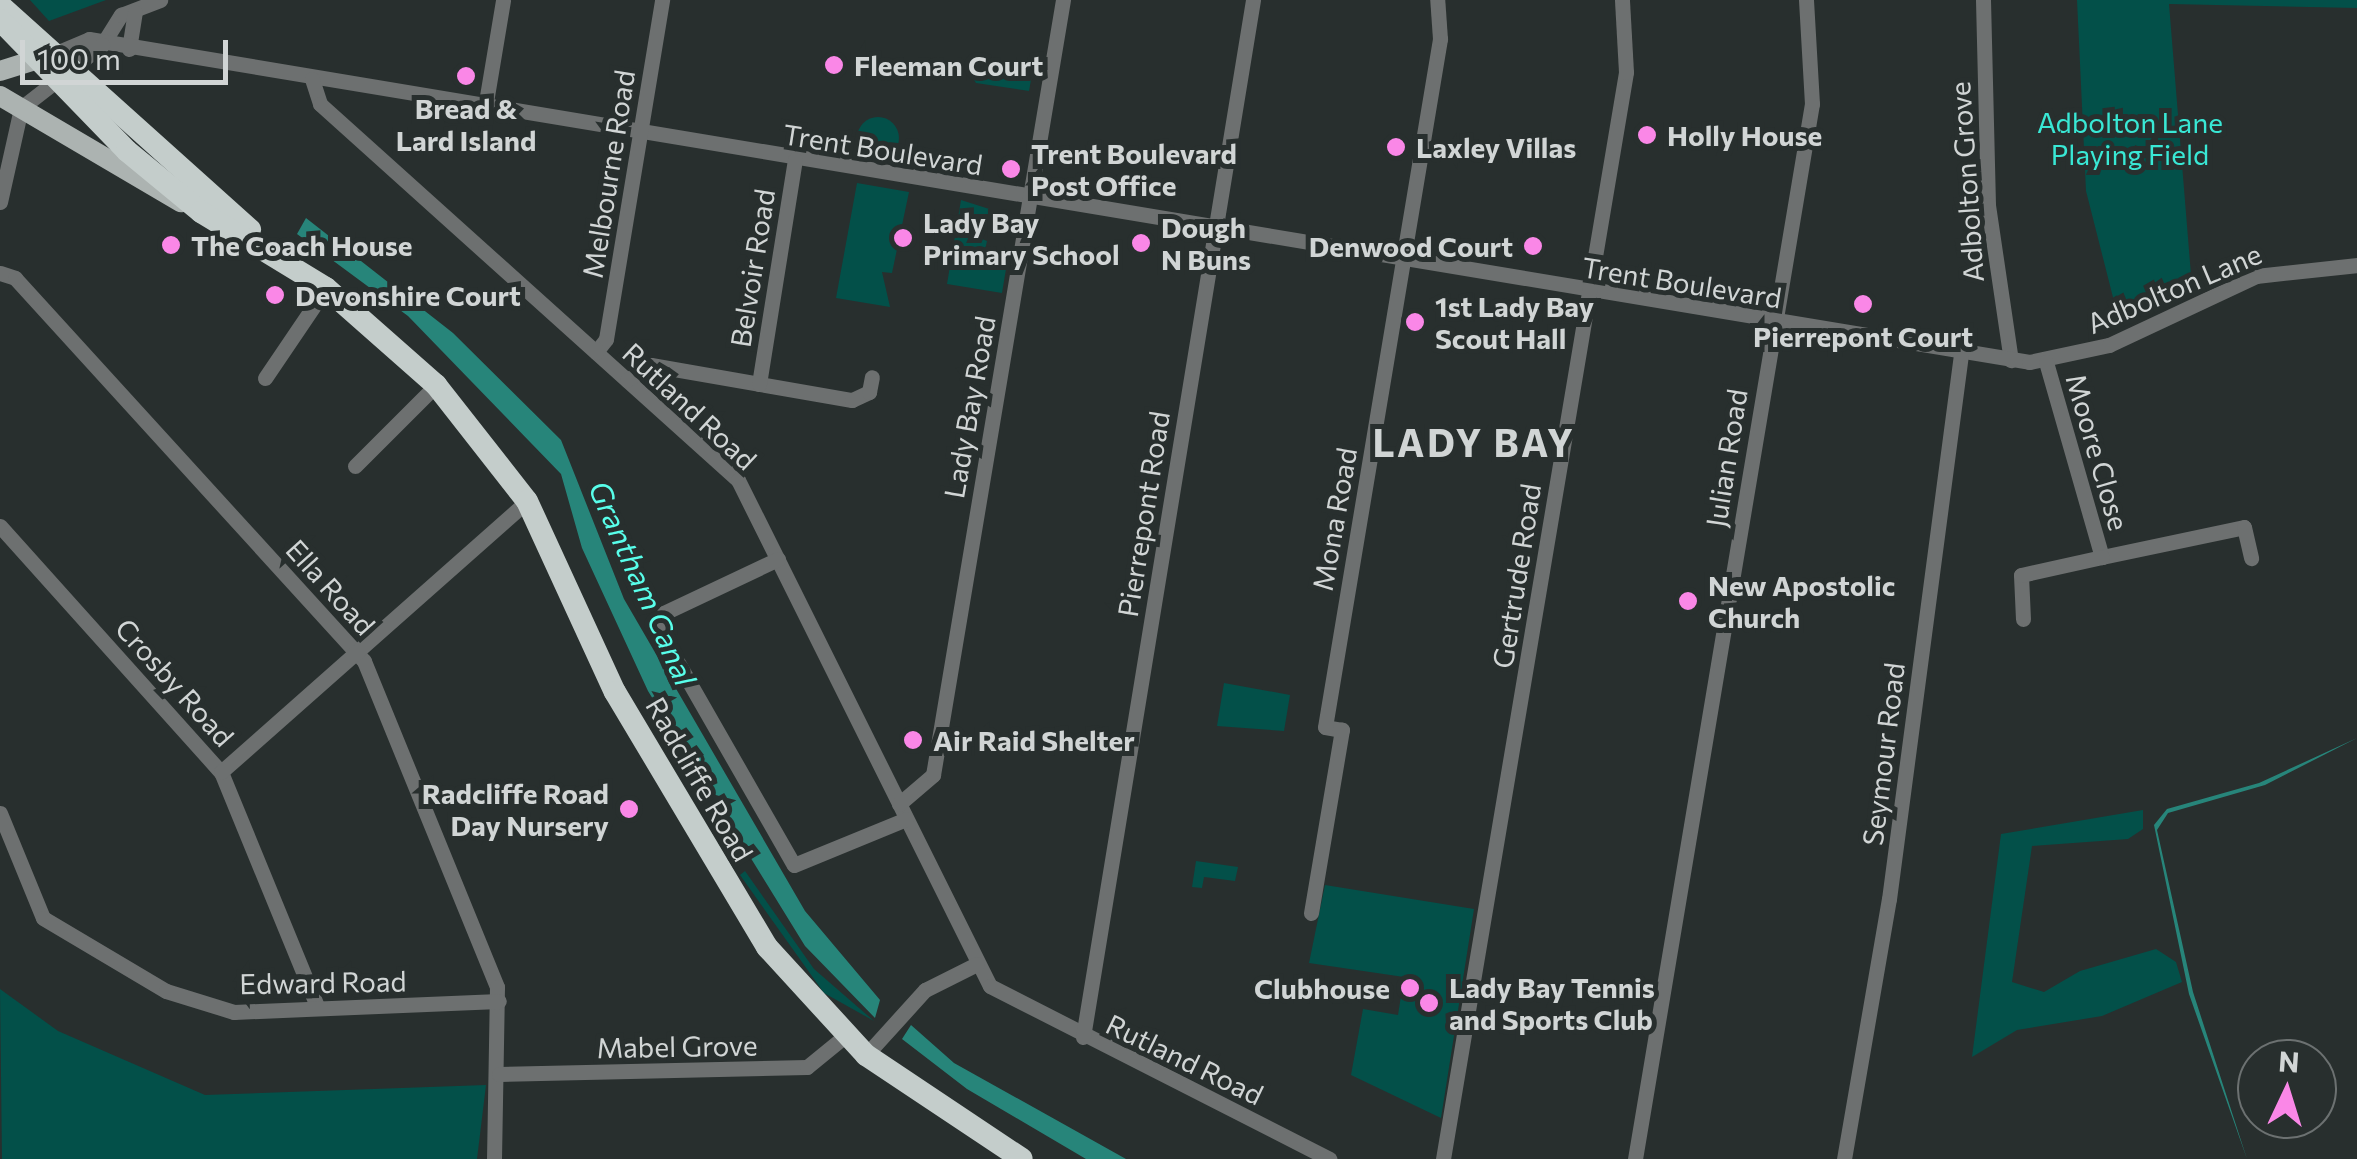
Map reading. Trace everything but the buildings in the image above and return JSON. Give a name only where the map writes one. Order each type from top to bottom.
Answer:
[{"type":"highway","points":[[0,6],[35,50]]},
{"type":"highway","name":"Radcliffe Road","points":[[35,50],[201,212],[266,247],[326,288],[436,386],[526,501],[615,692],[714,866],[767,947],[845,1036],[866,1054],[1022,1159]]},
{"type":"highway","name":"Radcliffe Road","points":[[35,50],[266,247]]},
{"type":"main road","points":[[0,67],[35,50]]},
{"type":"main road","points":[[0,67],[35,50]]},
{"type":"main road","name":"Radcliffe Road","points":[[0,96],[201,212]]},
{"type":"street","points":[[102,45],[109,26],[160,0]]},
{"type":"street","points":[[485,108],[503,0]]},
{"type":"street","name":"Melbourne Road","points":[[596,352],[606,339],[662,0]]},
{"type":"street","name":"Lady Bay Road","points":[[902,812],[933,775],[1063,0]]},
{"type":"street","name":"Pierrepont Road","points":[[1083,1037],[1253,0]]},
{"type":"street","name":"Mona Road","points":[[1311,913],[1342,730],[1325,727],[1440,39],[1437,0]]},
{"type":"street","name":"Gertrude Road","points":[[1444,1159],[1626,72],[1622,0]]},
{"type":"street","name":"Julian Road","points":[[1634,1159],[1812,104],[1806,0]]},
{"type":"street","name":"Adbolton Grove","points":[[1983,0],[1988,205],[2011,360]]},
{"type":"street","points":[[128,49],[135,12]]},
{"type":"street","name":"Trent Boulevard","points":[[35,50],[89,39],[102,45],[2011,360]]},
{"type":"street","points":[[0,202],[35,50]]},
{"type":"street","name":"Rutland Road","points":[[312,80],[320,104],[738,480],[977,964],[1001,996],[1329,1159]]},
{"type":"street","name":"Belvoir Road","points":[[759,384],[795,160]]},
{"type":"street","name":"Adbolton Lane","points":[[2011,360],[2046,362],[2109,344],[2256,276],[2357,265]]},
{"type":"street","name":"Ella Road","points":[[0,273],[14,278],[356,652],[499,1001],[494,1159]]},
{"type":"street","points":[[265,378],[326,288]]},
{"type":"street","name":"Seymour Road","points":[[1844,1159],[1889,898],[1961,354]]},
{"type":"street","name":"Moore Close","points":[[2046,362],[2102,557]]},
{"type":"street","points":[[626,380],[651,366],[852,400],[869,392],[872,377]]},
{"type":"street","points":[[355,466],[436,386]]},
{"type":"street","points":[[220,772],[526,501]]},
{"type":"street","name":"Crosby Road","points":[[0,526],[220,772],[318,1008]]},
{"type":"street","name":"Moore Close","points":[[2023,619],[2021,574],[2244,527],[2251,558]]},
{"type":"street","points":[[778,559],[661,615],[661,634],[794,865],[902,812]]},
{"type":"street","name":"Edward Road","points":[[0,813],[52,924],[166,991],[234,1012],[499,1001]]},
{"type":"street","points":[[866,1054],[926,990],[977,964]]},
{"type":"street","name":"Mabel Grove","points":[[499,1074],[807,1068],[845,1036]]},
{"type":"green space","points":[[30,0],[106,0],[49,21]]},
{"type":"green space","name":"Adbolton Lane Playing Field","points":[[2077,0],[2357,0],[2357,8],[2169,4],[2192,287],[2119,321],[2086,191]]},
{"type":"green space","points":[[968,70],[1031,80],[1029,91],[976,83]]},
{"type":"green space","points":[[878,117],[893,123],[899,138],[893,153],[878,159],[863,153],[857,138],[863,123]]},
{"type":"green space","points":[[857,183],[909,192],[892,273],[882,272],[890,307],[836,298]]},
{"type":"green space","points":[[961,200],[1005,214],[1004,224],[982,220],[979,238],[987,241],[983,259],[1007,263],[1002,293],[947,284]]},
{"type":"green space","points":[[1224,683],[1290,695],[1284,731],[1217,726]]},
{"type":"green space","points":[[2143,810],[2143,829],[2128,839],[2032,846],[2012,982],[2044,992],[2080,971],[2156,949],[2176,962],[2182,982],[2102,1016],[2017,1030],[1972,1057],[2001,834]]},
{"type":"green space","points":[[1196,861],[1238,867],[1235,881],[1204,877],[1202,888],[1192,887]]},
{"type":"green space","points":[[745,871],[814,969],[874,1021],[824,993],[740,875]]},
{"type":"green space","name":"Lady Bay Tennis and Sports Club","points":[[1325,885],[1474,909],[1441,1118],[1351,1075],[1363,1009],[1398,1015],[1404,977],[1309,963]]},
{"type":"green space","points":[[0,989],[58,1031],[205,1095],[486,1085],[477,1159],[2,1159]]},
{"type":"shaded area","name":"Grantham Canal","points":[[306,218],[453,333],[561,440],[624,599],[805,911],[880,1000],[875,1018],[805,946],[648,691],[582,548],[561,474],[408,316],[297,234]]},
{"type":"shaded area","points":[[2357,738],[2265,785],[2168,813],[2157,830],[2193,992],[2237,1131],[2189,994],[2154,825],[2167,809],[2259,783]]},
{"type":"shaded area","points":[[911,1025],[954,1063],[1126,1159],[1086,1159],[967,1089],[902,1039]]},
{"type":"place","name":"Fleeman Court","points":[[834,65]]},
{"type":"place","name":"Bread & Lard Island","points":[[466,76]]},
{"type":"place","name":"Holly House","points":[[1647,135]]},
{"type":"place","name":"Laxley Villas","points":[[1396,147]]},
{"type":"place","name":"Trent Boulevard Post Office","points":[[1011,169]]},
{"type":"place","name":"Lady Bay Primary School","points":[[903,238]]},
{"type":"place","name":"Dough N Buns","points":[[1141,243]]},
{"type":"place","name":"The Coach House","points":[[171,245]]},
{"type":"place","name":"Denwood Court","points":[[1533,246]]},
{"type":"place","name":"Devonshire Court","points":[[275,295]]},
{"type":"place","name":"Pierrepont Court","points":[[1863,304]]},
{"type":"place","name":"1st Lady Bay Scout Hall","points":[[1415,322]]},
{"type":"place","name":"New Apostolic Church","points":[[1688,601]]},
{"type":"place","name":"Air Raid Shelter","points":[[913,740]]},
{"type":"place","name":"Radcliffe Road Day Nursery","points":[[629,809]]},
{"type":"place","name":"Clubhouse","points":[[1410,988]]},
{"type":"place","name":"Lady Bay Tennis and Sports Club","points":[[1429,1003]]},
{"type":"district","name":"LADY BAY","points":[[1474,442]]}]
